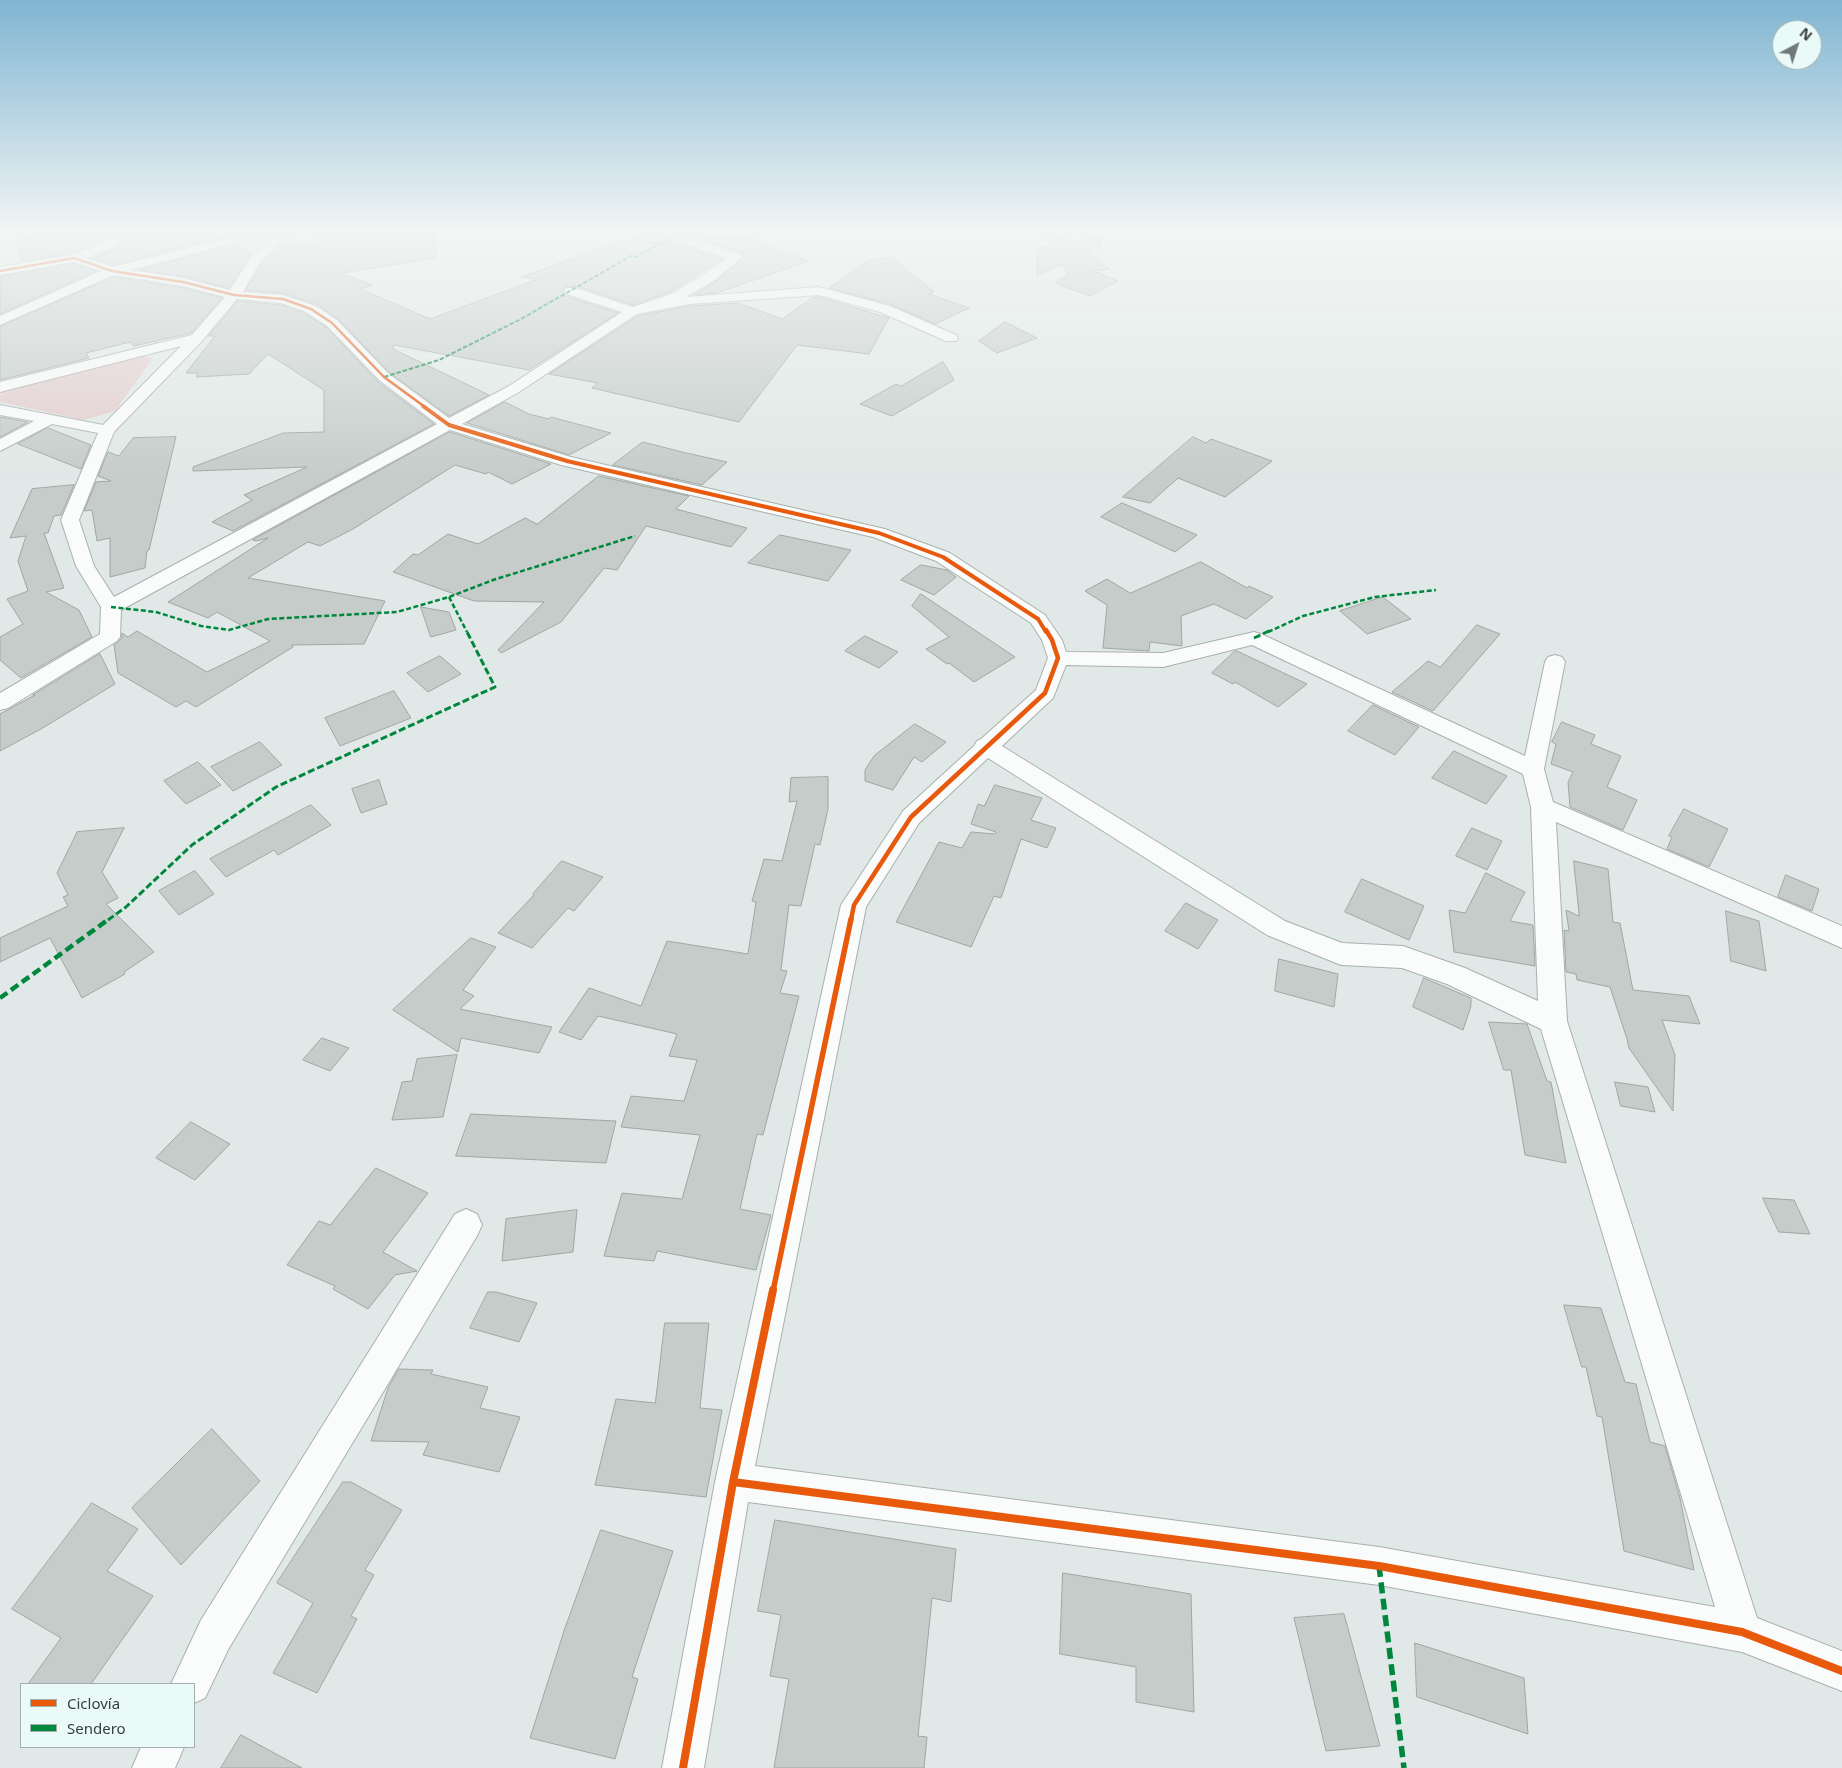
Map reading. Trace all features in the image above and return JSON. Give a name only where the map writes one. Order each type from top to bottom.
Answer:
[{"type":"street","points":[[0,321],[15,315]]},
{"type":"street","points":[[0,703],[110,637],[111,607],[85,566],[70,520],[107,430],[197,338],[217,315]]},
{"type":"street","points":[[319,315],[332,324],[384,377],[449,425],[567,461],[879,533],[943,557],[1038,619],[1052,640],[1058,658],[1045,693],[911,817],[854,905],[733,1482],[683,1768]]},
{"type":"street","points":[[111,607],[514,389],[628,315]]},
{"type":"street","points":[[896,315],[951,338]]},
{"type":"street","points":[[0,387],[197,338]]},
{"type":"street","points":[[0,410],[107,430]]},
{"type":"street","points":[[0,446],[48,420]]},
{"type":"street","points":[[1058,658],[1162,660],[1254,638],[1533,768]]},
{"type":"street","points":[[1556,662],[1533,768],[1543,807],[1553,1021],[1742,1632]]},
{"type":"street","points":[[986,746],[1276,928],[1341,954],[1403,957],[1456,976],[1553,1021]]},
{"type":"street","points":[[1543,807],[1842,936]]},
{"type":"street","points":[[191,1683],[215,1634],[466,1225]]},
{"type":"street","points":[[733,1482],[1379,1566],[1742,1632],[1842,1671]]},
{"type":"street","points":[[153,1768],[163,1748]]},
{"type":"shaded area","points":[[142,356],[153,358],[115,411],[84,420],[0,402],[0,395],[4,390]]},
{"type":"building","points":[[28,315],[207,315],[191,333],[134,346],[130,342],[86,353],[89,358],[0,380],[0,327]]},
{"type":"building","points":[[227,315],[306,315],[326,327],[378,382],[434,424],[233,531],[212,522],[252,500],[244,495],[307,467],[193,471],[193,467],[283,433],[324,432],[324,390],[268,354],[249,374],[196,377],[198,373],[186,373],[215,336],[209,336]]},
{"type":"building","points":[[332,315],[420,315],[430,319],[442,315],[616,315],[529,370],[394,345],[393,349],[489,395],[449,416],[390,373]]},
{"type":"building","points":[[770,315],[782,319],[789,315],[877,315],[889,318],[869,354],[797,345],[739,422],[592,388],[598,383],[549,374],[638,316]]},
{"type":"building","points":[[914,315],[955,315],[935,324]]},
{"type":"building","points":[[1005,322],[1037,338],[997,353],[979,341]]},
{"type":"building","points":[[943,362],[954,380],[892,416],[860,404],[896,384],[901,386]]},
{"type":"building","points":[[505,402],[529,414],[549,419],[551,417],[611,433],[569,455],[467,423]]},
{"type":"building","points":[[0,417],[28,422],[0,437]]},
{"type":"building","points":[[48,428],[91,445],[81,469],[18,444]]},
{"type":"building","points":[[450,432],[551,464],[512,484],[488,472],[486,474],[455,465],[353,529],[320,546],[308,542],[248,578],[385,601],[364,644],[292,645],[293,647],[196,707],[186,701],[176,707],[118,673],[114,645],[122,638],[122,633],[128,637],[137,631],[207,672],[270,641],[217,612],[208,618],[168,602],[268,538],[253,540]]},
{"type":"building","points":[[176,437],[149,550],[147,551],[145,568],[110,577],[110,538],[97,541],[92,510],[84,511],[96,482],[111,481],[98,476],[108,452],[119,456],[133,438]]},
{"type":"building","points":[[1193,437],[1206,443],[1211,439],[1272,461],[1225,497],[1178,478],[1150,503],[1123,497]]},
{"type":"building","points":[[643,442],[727,462],[702,485],[613,465]]},
{"type":"building","points":[[599,476],[689,496],[676,509],[747,528],[731,547],[646,526],[617,570],[604,568],[561,622],[501,653],[498,650],[544,602],[474,601],[393,572],[413,554],[418,555],[448,534],[478,544],[525,518],[537,524]]},
{"type":"building","points":[[74,485],[61,515],[54,516],[48,533],[44,533],[64,588],[46,592],[79,610],[92,637],[21,678],[0,660],[0,637],[23,624],[7,599],[28,591],[18,561],[26,536],[10,538],[32,489]]},
{"type":"building","points":[[1122,503],[1197,535],[1175,552],[1101,517]]},
{"type":"building","points":[[780,535],[851,550],[828,581],[748,563]]},
{"type":"building","points":[[1201,562],[1247,588],[1249,586],[1273,597],[1246,619],[1214,604],[1181,616],[1182,646],[1150,642],[1149,651],[1103,648],[1107,605],[1085,591],[1107,579],[1130,593]]},
{"type":"building","points":[[921,565],[947,570],[956,577],[934,595],[901,580]]},
{"type":"building","points":[[921,594],[1015,657],[974,682],[949,663],[947,664],[926,649],[949,637],[912,606]]},
{"type":"building","points":[[1383,597],[1411,619],[1367,634],[1340,611]]},
{"type":"building","points":[[421,607],[449,612],[456,630],[431,637]]},
{"type":"building","points":[[1477,625],[1500,634],[1433,711],[1392,692],[1428,661],[1440,667]]},
{"type":"building","points":[[865,636],[898,652],[879,668],[845,651]]},
{"type":"building","points":[[1235,651],[1307,684],[1278,707],[1235,682],[1233,684],[1212,673]]},
{"type":"building","points":[[100,654],[115,684],[41,729],[0,751],[0,714],[35,695],[33,695]]},
{"type":"building","points":[[440,656],[461,674],[428,692],[407,673]]},
{"type":"building","points":[[394,691],[411,718],[340,746],[325,718]]},
{"type":"building","points":[[1373,705],[1419,727],[1395,755],[1348,731]]},
{"type":"building","points":[[1562,722],[1595,735],[1591,744],[1621,756],[1607,787],[1637,800],[1623,830],[1570,807],[1568,782],[1573,772],[1551,764],[1556,744],[1552,742]]},
{"type":"building","points":[[915,724],[946,742],[922,762],[914,757],[893,790],[865,781],[865,770],[874,756]]},
{"type":"building","points":[[260,742],[282,765],[233,791],[211,767]]},
{"type":"building","points":[[1454,751],[1507,776],[1486,804],[1432,778]]},
{"type":"building","points":[[198,762],[221,785],[186,804],[164,781]]},
{"type":"building","points":[[828,777],[828,809],[820,845],[815,844],[801,906],[789,905],[781,970],[787,971],[780,993],[799,996],[763,1135],[757,1134],[740,1209],[771,1215],[756,1270],[657,1251],[654,1261],[604,1256],[622,1193],[682,1199],[700,1135],[621,1127],[631,1096],[684,1101],[697,1060],[669,1056],[677,1034],[598,1016],[581,1040],[559,1032],[589,988],[641,1006],[667,941],[748,954],[756,902],[752,901],[764,859],[782,861],[797,801],[789,802],[791,778]]},
{"type":"building","points":[[379,780],[387,804],[361,813],[352,789]]},
{"type":"building","points":[[995,785],[1042,798],[1031,820],[1056,828],[1047,848],[1021,839],[1001,898],[994,896],[971,947],[896,922],[939,842],[962,848],[971,832],[995,834],[996,832],[971,824],[978,804],[984,806]]},
{"type":"building","points":[[311,805],[331,825],[278,855],[274,850],[226,877],[210,859]]},
{"type":"building","points":[[1684,809],[1728,829],[1709,867],[1667,849],[1672,837],[1669,836]]},
{"type":"building","points":[[124,828],[102,872],[118,898],[106,904],[154,952],[124,972],[125,974],[82,998],[50,938],[0,962],[0,938],[68,906],[63,897],[68,895],[57,873],[77,832]]},
{"type":"building","points":[[1472,828],[1502,841],[1487,870],[1456,856]]},
{"type":"building","points":[[562,861],[603,877],[574,911],[568,908],[532,948],[498,933],[534,895]]},
{"type":"building","points":[[1574,861],[1608,869],[1613,922],[1620,923],[1633,990],[1689,996],[1700,1024],[1662,1020],[1675,1055],[1673,1111],[1629,1048],[1610,987],[1577,980],[1576,974],[1566,972],[1564,930],[1569,931],[1566,910],[1579,916]]},
{"type":"building","points":[[195,871],[214,894],[179,915],[159,891]]},
{"type":"building","points":[[1486,873],[1525,892],[1510,921],[1533,925],[1535,966],[1454,952],[1449,910],[1465,913]]},
{"type":"building","points":[[1786,875],[1819,889],[1812,911],[1778,897]]},
{"type":"building","points":[[1362,879],[1424,906],[1409,940],[1345,912]]},
{"type":"building","points":[[1186,903],[1218,920],[1198,949],[1165,931]]},
{"type":"building","points":[[1726,911],[1759,921],[1766,971],[1731,961]]},
{"type":"building","points":[[471,938],[496,947],[463,990],[474,996],[460,1009],[552,1027],[539,1053],[461,1038],[458,1052],[393,1010]]},
{"type":"building","points":[[1279,959],[1338,974],[1334,1007],[1275,991]]},
{"type":"building","points":[[1424,978],[1471,998],[1471,1006],[1463,1030],[1413,1007]]},
{"type":"building","points":[[1489,1022],[1527,1024],[1547,1081],[1551,1082],[1566,1163],[1525,1155],[1511,1070],[1504,1070]]},
{"type":"building","points":[[322,1038],[349,1048],[330,1071],[303,1060]]},
{"type":"building","points":[[457,1055],[443,1117],[392,1120],[402,1082],[412,1081],[417,1059]]},
{"type":"building","points":[[1615,1082],[1648,1087],[1655,1112],[1621,1106]]},
{"type":"building","points":[[471,1114],[616,1121],[606,1163],[456,1156]]},
{"type":"building","points":[[191,1122],[230,1144],[195,1180],[156,1158]]},
{"type":"building","points":[[376,1168],[428,1193],[383,1252],[417,1271],[395,1275],[368,1309],[333,1289],[335,1286],[287,1265],[319,1221],[330,1225]]},
{"type":"building","points":[[1763,1198],[1794,1200],[1810,1234],[1779,1232]]},
{"type":"building","points":[[577,1210],[573,1252],[502,1261],[506,1219]]},
{"type":"building","points":[[488,1292],[496,1292],[537,1303],[519,1342],[470,1328]]},
{"type":"building","points":[[1564,1305],[1601,1308],[1625,1382],[1636,1384],[1650,1442],[1665,1446],[1680,1498],[1694,1570],[1624,1551],[1602,1417],[1597,1416],[1586,1367],[1582,1367]]},
{"type":"building","points":[[665,1323],[709,1323],[700,1408],[722,1410],[706,1497],[595,1485],[616,1399],[655,1403]]},
{"type":"building","points":[[399,1369],[433,1370],[431,1374],[488,1387],[480,1408],[520,1417],[499,1472],[423,1455],[429,1442],[371,1441],[388,1388]]},
{"type":"building","points":[[212,1429],[260,1481],[181,1565],[132,1508]]},
{"type":"building","points":[[343,1482],[351,1482],[402,1510],[365,1570],[374,1575],[351,1616],[357,1619],[317,1693],[273,1673],[313,1603],[277,1583]]},
{"type":"building","points":[[92,1503],[138,1529],[107,1571],[153,1596],[92,1683],[29,1683],[61,1638],[12,1609]]},
{"type":"building","points":[[775,1520],[956,1549],[951,1602],[932,1598],[918,1736],[927,1737],[924,1768],[774,1768],[789,1679],[770,1676],[781,1615],[758,1611]]},
{"type":"building","points":[[601,1530],[673,1551],[632,1677],[638,1679],[615,1759],[530,1738],[565,1628]]},
{"type":"building","points":[[1063,1573],[1191,1594],[1194,1712],[1136,1702],[1136,1667],[1060,1654]]},
{"type":"building","points":[[1344,1614],[1380,1746],[1326,1751],[1294,1618]]},
{"type":"building","points":[[1415,1643],[1524,1678],[1528,1734],[1417,1697]]},
{"type":"building","points":[[241,1735],[302,1768],[221,1768]]},
{"type":"marked path","points":[[384,377],[439,360],[529,315]]},
{"type":"marked path","points":[[111,607],[156,612],[201,626],[229,630],[268,619],[397,612],[449,597],[493,580],[635,536]]},
{"type":"marked path","points":[[1254,638],[1303,616],[1375,597],[1436,590]]},
{"type":"marked path","points":[[0,998],[126,907],[192,845],[276,787],[495,687],[449,597]]},
{"type":"marked path","points":[[1379,1566],[1404,1768]]},
{"type":"cycle path","points":[[319,315],[332,323],[384,377],[449,425],[567,461],[879,533],[943,557],[1038,619],[1052,640],[1058,658],[1045,693],[911,817],[854,905],[733,1482],[683,1768]]},
{"type":"cycle path","points":[[733,1482],[1379,1566],[1742,1632],[1842,1671]]}]
